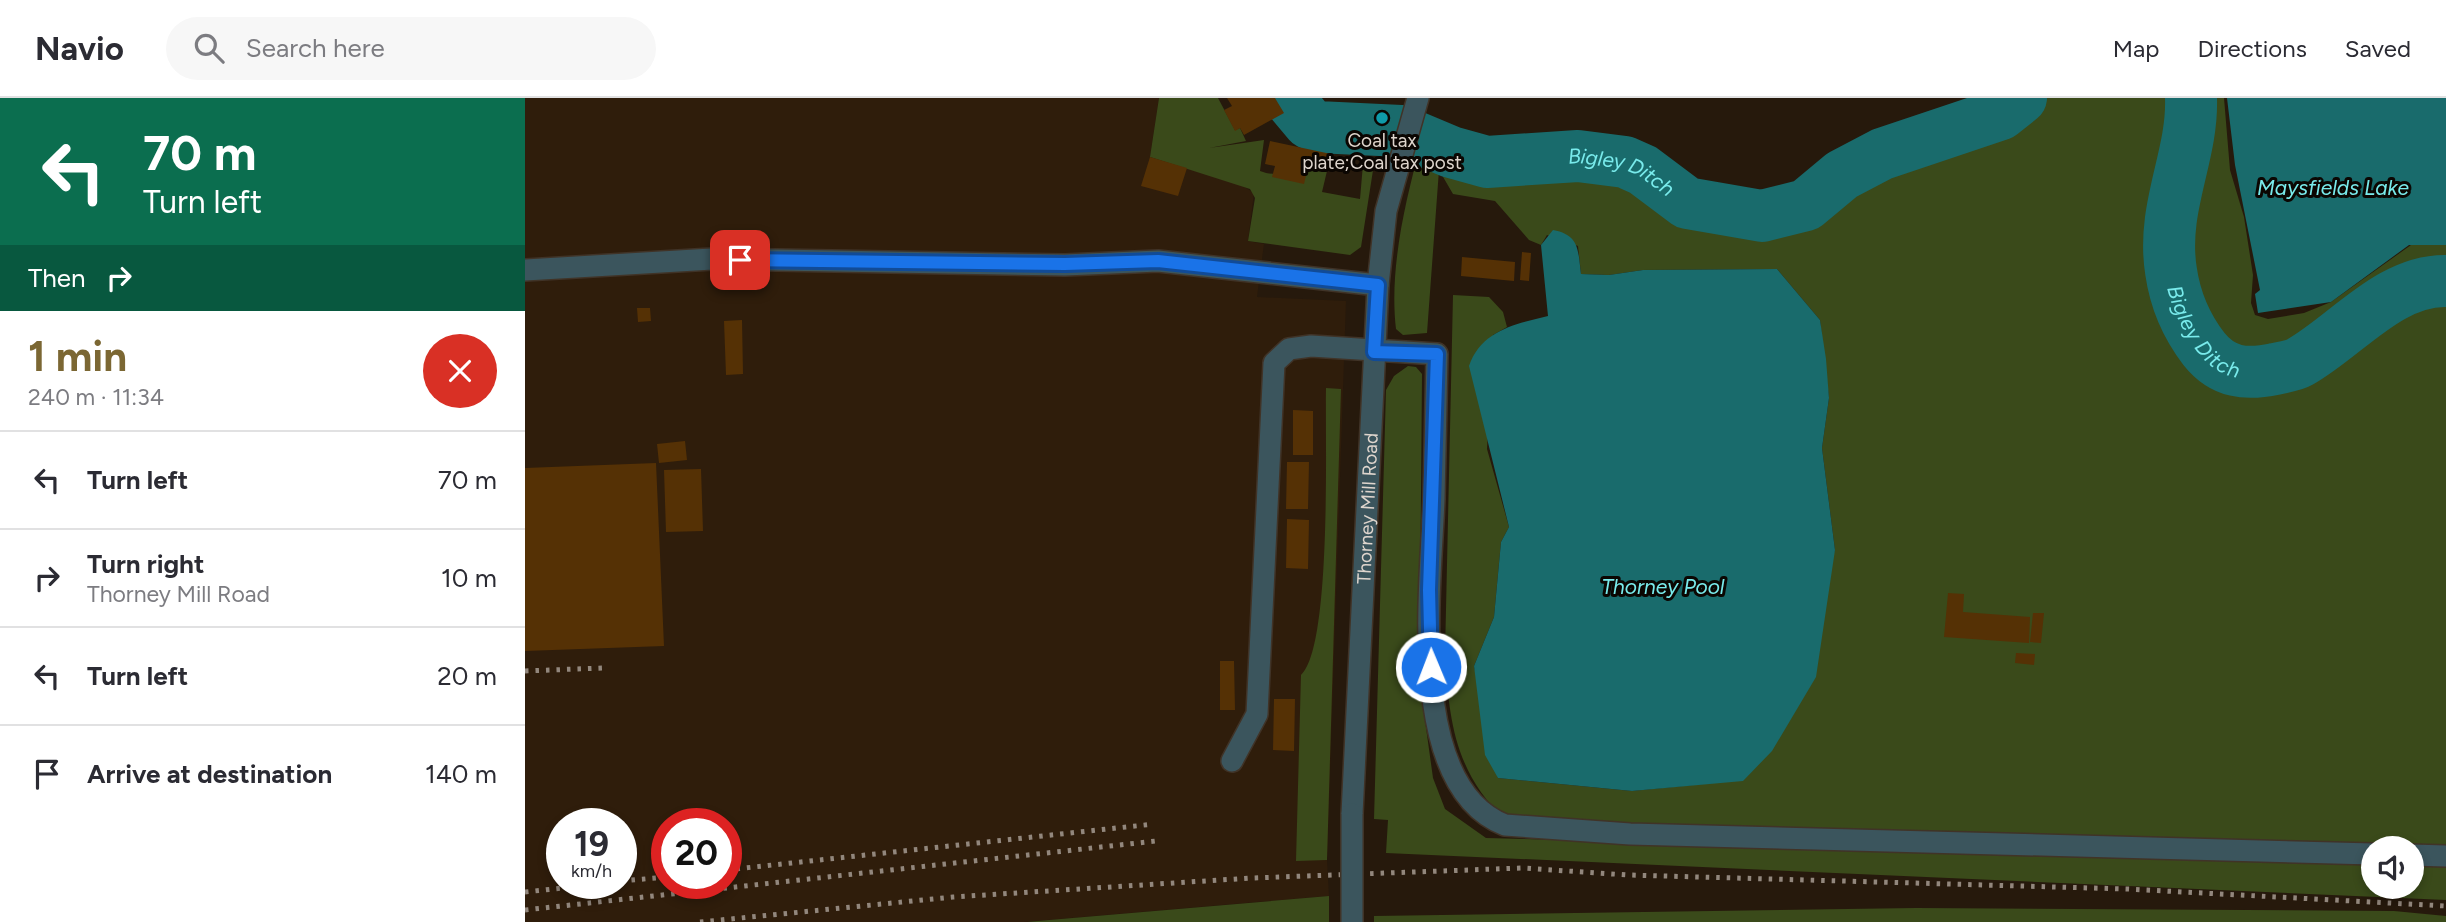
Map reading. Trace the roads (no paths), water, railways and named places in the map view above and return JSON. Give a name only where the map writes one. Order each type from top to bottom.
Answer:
[{"type":"street","name":"Thorney Mill Road","points":[[1352,922],[1352,814],[1378,285],[1386,211],[1415,105]]},
{"type":"street","points":[[525,270],[712,260],[1052,264],[1158,261],[1378,285]]},
{"type":"street","points":[[1232,761],[1257,715],[1274,363],[1289,349],[1301,347],[1437,354],[1429,590],[1431,692],[1445,756],[1468,796],[1493,820],[1505,825],[1630,834],[2361,854]]},
{"type":"street","points":[[2424,855],[2446,856]]},
{"type":"water","points":[[1282,98],[1296,98],[1313,115],[1325,120],[1383,123],[1378,141],[1304,125]]},
{"type":"water","name":"Maysfields Lake","points":[[2227,98],[2446,98],[2446,245],[2409,245],[2331,302],[2258,313],[2255,294],[2260,290],[2235,165]]},
{"type":"water","name":"Thorney Pool","points":[[1553,230],[1562,232],[1573,240],[1578,251],[1581,274],[1609,275],[1643,270],[1777,269],[1820,320],[1829,398],[1822,448],[1835,550],[1816,677],[1772,751],[1743,781],[1632,791],[1498,778],[1485,755],[1474,666],[1494,617],[1501,542],[1509,527],[1469,366],[1474,354],[1490,337],[1511,326],[1548,316],[1541,245]]},
{"type":"waterway","name":"Bigley Ditch","points":[[1288,98],[1309,123],[1317,127],[1401,131],[1451,152],[1487,162],[1578,156],[1625,162],[1643,170],[1687,203],[1762,216],[1806,205],[1842,175],[1882,154],[2001,114],[2021,98]]},
{"type":"waterway","name":"Bigley Ditch","points":[[2191,98],[2187,141],[2170,225],[2171,271],[2175,292],[2187,322],[2204,349],[2219,363],[2245,372],[2294,365],[2387,299],[2425,283],[2446,281]]},
{"type":"railway","points":[[525,671],[602,668]]},
{"type":"railway","points":[[742,868],[1154,824]]},
{"type":"railway","points":[[525,910],[1156,841]]},
{"type":"railway","points":[[700,922],[953,897],[1252,878],[1522,868],[1628,875],[2127,889],[2446,906]]},
{"type":"railway","points":[[637,880],[651,878]]},
{"type":"railway","points":[[525,892],[546,890]]},
{"type":"place","name":"Coal tax plate;Coal tax post","points":[[1382,118]]}]
